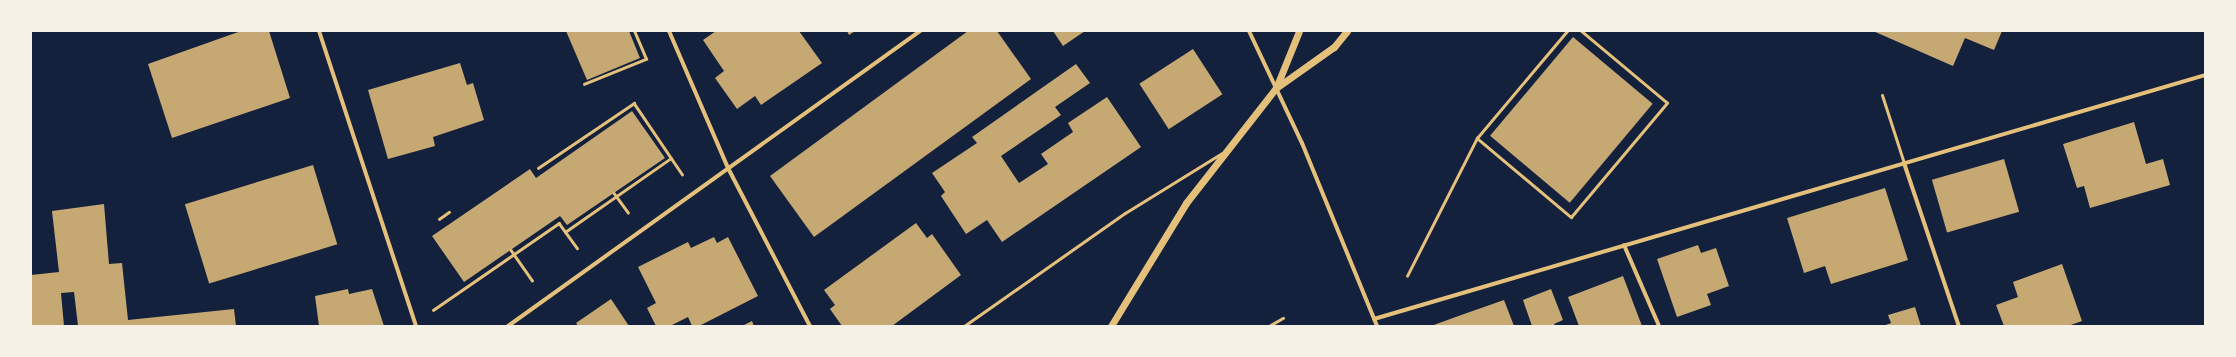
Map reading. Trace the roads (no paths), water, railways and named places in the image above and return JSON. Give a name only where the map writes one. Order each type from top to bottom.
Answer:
[{"type":"street","points":[[319,31],[416,326]]},
{"type":"street","points":[[669,31],[728,168],[810,326]]},
{"type":"street","points":[[508,326],[920,31]]},
{"type":"street","points":[[1249,31],[1302,143],[1377,326]]},
{"type":"street","points":[[1276,88],[1298,31]]},
{"type":"street","points":[[1111,326],[1186,203],[1276,88],[1334,46],[1348,31]]},
{"type":"street","points":[[1374,319],[2205,75]]},
{"type":"street","points":[[1904,163],[1959,326]]},
{"type":"street","points":[[1624,245],[1659,326]]},
{"type":"lane","points":[[1882,94],[1904,163]]},
{"type":"lane","points":[[964,326],[1125,213],[1229,149]]}]
